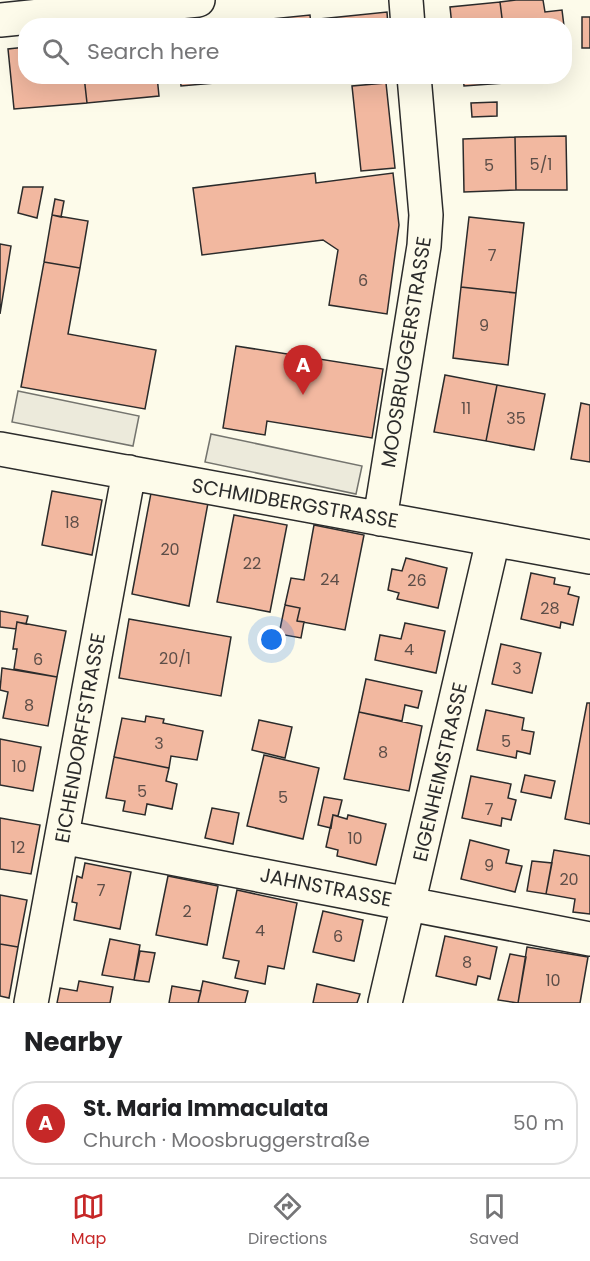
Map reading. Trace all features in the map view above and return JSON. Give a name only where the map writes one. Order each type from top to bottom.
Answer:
[{"type":"street","points":[[20,18],[198,0]]},
{"type":"street","points":[[406,0],[407,18]]},
{"type":"street","points":[[0,20],[18,18]]},
{"type":"street","name":"MOOSBRUGGERSTRASSE","points":[[380,519],[424,246],[426,215],[415,84]]},
{"type":"street","name":"SCHMIDBERGSTRASSE","points":[[0,449],[590,557]]},
{"type":"street","name":"EICHENDORFFSTRASSE","points":[[31,1003],[129,472]]},
{"type":"street","name":"EIGENHEIMSTRASSE","points":[[385,1003],[493,540]]},
{"type":"street","name":"JAHNSTRASSE","points":[[62,837],[590,939]]},
{"type":"shaded area","points":[[18,391],[139,416],[133,446],[12,422]]},
{"type":"shaded area","points":[[211,434],[362,466],[356,494],[205,462]]},
{"type":"building","points":[[543,0],[545,12],[562,10],[563,18],[502,18],[500,2]]},
{"type":"building","points":[[500,2],[502,18],[451,18],[450,7]]},
{"type":"building","points":[[387,12],[387,18],[329,18]]},
{"type":"building","points":[[310,15],[310,18],[281,18]]},
{"type":"building","points":[[582,17],[590,17],[590,48],[582,48]]},
{"type":"building","points":[[18,48],[18,84],[85,84],[87,103],[14,109],[8,49]]},
{"type":"building","points":[[85,84],[158,84],[159,96],[87,103]]},
{"type":"building","points":[[181,84],[204,84],[181,86]]},
{"type":"building","points":[[386,84],[395,168],[361,171],[352,86]]},
{"type":"building","points":[[464,84],[491,84],[464,86]]},
{"type":"building","points":[[497,102],[497,116],[472,117],[471,103]]},
{"type":"building","points":[[566,136],[567,190],[516,190],[515,137]]},
{"type":"building","points":[[515,137],[516,190],[464,192],[463,139]]},
{"type":"building","points":[[315,173],[316,183],[393,173],[399,225],[387,314],[329,305],[338,250],[323,240],[202,255],[193,188]]},
{"type":"building","points":[[23,187],[43,187],[37,218],[18,213]]},
{"type":"building","points":[[55,199],[64,201],[61,217],[52,215]]},
{"type":"building","points":[[52,215],[88,221],[80,268],[44,262]]},
{"type":"building","points":[[469,217],[524,223],[516,293],[461,287]]},
{"type":"building","points":[[0,244],[11,246],[0,314]]},
{"type":"building","points":[[44,262],[80,268],[68,334],[156,350],[145,409],[21,387]]},
{"type":"building","points":[[461,287],[516,293],[508,365],[453,358]]},
{"type":"building","points":[[236,346],[383,369],[372,438],[267,421],[265,435],[223,428]]},
{"type":"building","points":[[445,375],[497,385],[486,441],[434,432]]},
{"type":"building","points":[[497,385],[545,394],[534,450],[486,441]]},
{"type":"building","points":[[581,403],[590,405],[590,462],[571,459]]},
{"type":"building","points":[[52,491],[102,500],[92,555],[42,545]]},
{"type":"building","points":[[151,493],[208,503],[189,606],[132,594]]},
{"type":"building","points":[[234,515],[287,525],[270,612],[217,602]]},
{"type":"building","points":[[314,525],[364,535],[345,630],[297,621],[300,608],[285,605],[291,578],[304,580]]},
{"type":"building","points":[[406,558],[447,568],[438,608],[397,599],[399,593],[388,590],[392,569],[402,571]]},
{"type":"building","points":[[531,573],[555,578],[554,584],[570,587],[568,594],[579,597],[573,625],[561,622],[560,628],[521,619]]},
{"type":"building","points":[[285,605],[300,608],[297,621],[304,622],[301,638],[279,634]]},
{"type":"building","points":[[0,611],[28,616],[26,624],[17,622],[16,629],[0,627]]},
{"type":"building","points":[[129,619],[231,637],[221,696],[119,678]]},
{"type":"building","points":[[17,622],[66,631],[57,677],[14,669],[17,649],[13,649]]},
{"type":"building","points":[[405,623],[445,631],[436,673],[375,660],[380,635],[401,639]]},
{"type":"building","points":[[501,644],[541,653],[532,693],[492,684]]},
{"type":"building","points":[[2,668],[57,677],[48,726],[3,718],[8,692],[0,690]]},
{"type":"building","points":[[366,679],[422,691],[418,708],[405,705],[402,721],[359,712]]},
{"type":"building","points":[[587,703],[590,703],[590,824],[565,819]]},
{"type":"building","points":[[486,710],[524,718],[522,730],[534,732],[530,754],[517,751],[516,758],[477,750]]},
{"type":"building","points":[[359,712],[422,726],[409,791],[344,779]]},
{"type":"building","points":[[146,716],[164,719],[163,723],[203,731],[197,760],[171,756],[169,768],[114,757],[122,718],[145,722]]},
{"type":"building","points":[[259,720],[292,727],[285,758],[252,750]]},
{"type":"building","points":[[0,739],[41,747],[33,791],[0,785]]},
{"type":"building","points":[[264,755],[319,768],[303,839],[247,826]]},
{"type":"building","points":[[114,757],[169,768],[166,781],[177,784],[172,809],[147,804],[145,815],[123,811],[125,801],[106,798]]},
{"type":"building","points":[[525,775],[555,781],[551,798],[521,792]]},
{"type":"building","points":[[471,776],[511,784],[508,798],[516,800],[511,820],[502,818],[501,826],[462,818]]},
{"type":"building","points":[[324,797],[342,800],[338,816],[333,815],[331,828],[318,825]]},
{"type":"building","points":[[212,808],[239,813],[233,844],[205,838]]},
{"type":"building","points":[[333,815],[347,819],[348,815],[386,824],[376,865],[337,856],[338,850],[326,847]]},
{"type":"building","points":[[0,818],[40,825],[31,874],[0,869]]},
{"type":"building","points":[[470,840],[509,850],[506,863],[522,866],[515,892],[461,879]]},
{"type":"building","points":[[554,850],[590,856],[590,914],[573,912],[575,899],[546,894]]},
{"type":"building","points":[[532,861],[552,863],[546,894],[527,891]]},
{"type":"building","points":[[85,863],[131,872],[120,929],[74,920],[77,903],[72,902],[77,876],[82,878]]},
{"type":"building","points":[[168,876],[218,886],[207,945],[156,935]]},
{"type":"building","points":[[237,890],[297,903],[284,969],[268,966],[265,984],[235,978],[239,961],[223,958]]},
{"type":"building","points":[[0,895],[27,900],[18,947],[0,944]]},
{"type":"building","points":[[323,911],[363,920],[354,961],[313,952]]},
{"type":"building","points":[[445,936],[497,947],[490,979],[478,976],[476,985],[436,976]]},
{"type":"building","points":[[110,939],[140,945],[134,980],[102,975]]},
{"type":"building","points":[[0,944],[18,947],[9,998],[0,996]]},
{"type":"building","points":[[527,947],[588,957],[580,1003],[518,1003]]},
{"type":"building","points":[[140,951],[155,953],[149,982],[134,980]]},
{"type":"building","points":[[510,954],[526,957],[518,1003],[498,1000]]},
{"type":"building","points":[[79,981],[113,987],[110,1003],[57,1003],[60,988],[77,991]]},
{"type":"building","points":[[203,981],[248,991],[245,1003],[198,1003]]},
{"type":"building","points":[[317,984],[360,994],[357,1003],[313,1003]]},
{"type":"building","points":[[172,986],[201,991],[198,1003],[169,1003]]},
{"type":"place","name":"St. Maria Immaculata","points":[[303,395]]}]
